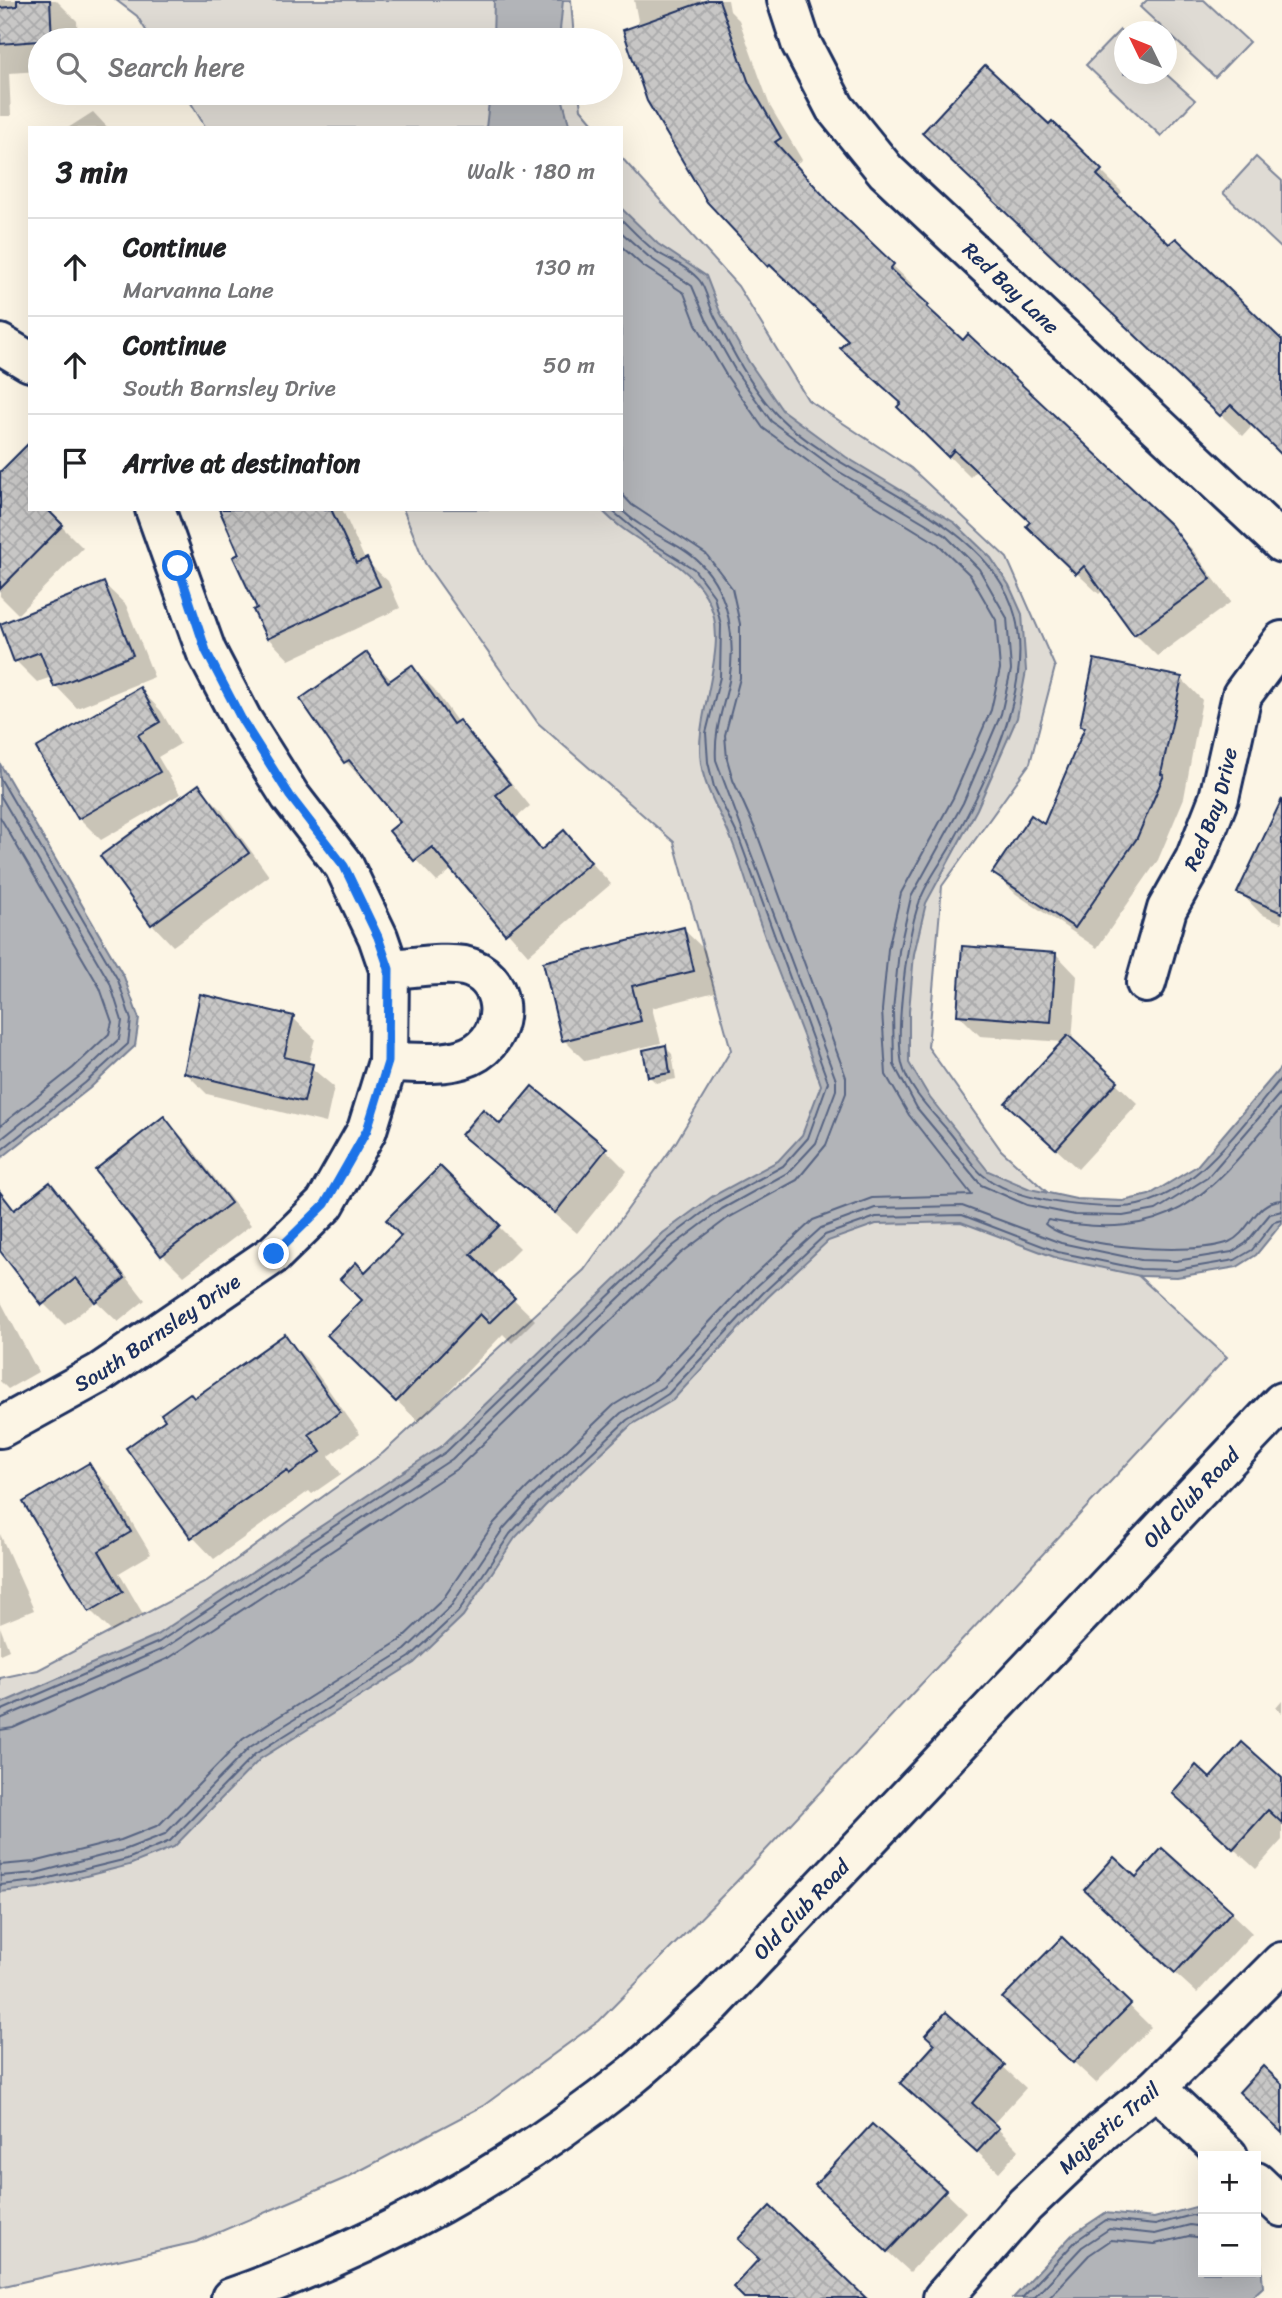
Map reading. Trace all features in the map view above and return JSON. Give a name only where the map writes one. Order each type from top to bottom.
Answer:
[{"type":"street","name":"Red Bay Lane","points":[[787,0],[801,43],[835,108],[886,171],[1282,543]]},
{"type":"street","points":[[0,344],[28,361]]},
{"type":"street","points":[[156,511],[206,651],[224,686],[290,796],[344,866],[378,937],[389,969],[388,1062],[451,1062],[477,1052],[497,1030],[501,1010],[495,989],[483,974],[463,966],[389,969]]},
{"type":"street","name":"Red Bay Drive","points":[[1146,983],[1167,909],[1195,859],[1219,798],[1242,695],[1282,641]]},
{"type":"street","name":"South Barnsley Drive","points":[[0,1428],[100,1373],[274,1254],[325,1204],[367,1130],[388,1062]]},
{"type":"street","name":"Old Club Road","points":[[231,2298],[291,2277],[410,2223],[506,2168],[631,2077],[713,2003],[1282,1402]]},
{"type":"street","name":"Majestic Trail","points":[[943,2298],[1025,2205],[1104,2130],[1156,2088],[1282,1962]]},
{"type":"street","points":[[1156,2088],[1223,2151]]},
{"type":"street","points":[[1261,2187],[1282,2207]]},
{"type":"shaded area","points":[[116,0],[571,0],[573,28],[144,28],[137,16]]},
{"type":"shaded area","points":[[1147,0],[1204,0],[1249,42],[1215,77],[1177,42],[1177,21],[1155,21],[1140,7]]},
{"type":"shaded area","points":[[1114,36],[1114,84],[1177,84],[1195,100],[1161,136],[1086,65]]},
{"type":"shaded area","points":[[192,105],[580,105],[595,126],[205,126]]},
{"type":"shaded area","points":[[1256,157],[1282,181],[1282,249],[1223,193]]},
{"type":"shaded area","points":[[623,159],[738,286],[808,400],[911,468],[1007,558],[1055,667],[1030,763],[942,886],[928,1047],[1001,1150],[1227,1357],[736,1882],[599,2021],[483,2106],[346,2178],[196,2242],[0,2287],[0,1678],[38,1670],[204,1583],[383,1453],[584,1270],[676,1142],[731,1050],[674,842],[538,723],[425,563],[404,511],[623,511]]},
{"type":"water","points":[[494,0],[563,0],[560,28],[493,28]]},
{"type":"water","points":[[489,105],[564,105],[569,126],[486,126]]},
{"type":"water","points":[[623,210],[658,244],[706,276],[720,312],[749,362],[782,410],[846,457],[955,523],[991,558],[1009,585],[1022,614],[1026,671],[1017,718],[977,809],[926,903],[914,954],[909,1011],[909,1063],[930,1098],[988,1171],[1030,1189],[1076,1199],[1123,1201],[1149,1195],[1197,1166],[1282,1066],[1282,1223],[1256,1255],[1237,1267],[1177,1277],[1140,1276],[1057,1258],[961,1222],[876,1224],[828,1241],[767,1298],[673,1400],[631,1425],[545,1506],[515,1538],[463,1616],[414,1663],[260,1759],[174,1847],[129,1865],[39,1888],[0,1892],[0,1704],[155,1636],[442,1446],[663,1233],[713,1196],[778,1161],[802,1135],[821,1085],[701,763],[702,722],[715,656],[713,615],[706,596],[696,582],[671,560],[613,521],[603,511],[623,511]]},
{"type":"water","points":[[0,764],[124,977],[139,1019],[135,1046],[90,1088],[0,1159]]},
{"type":"water","points":[[1195,2207],[1198,2210],[1198,2277],[1261,2277],[1261,2262],[1263,2287],[1251,2298],[1013,2298],[1072,2235],[1105,2213],[1154,2218]]},
{"type":"building","points":[[17,0],[50,0],[51,28],[28,28],[28,42],[0,44],[0,8],[17,6]]},
{"type":"building","points":[[708,0],[719,0],[749,83],[781,138],[775,142],[832,205],[894,264],[890,269],[929,305],[927,307],[963,340],[968,334],[1171,525],[1211,579],[1134,635],[1084,566],[1076,574],[1026,526],[1030,522],[954,450],[948,457],[897,407],[901,403],[840,348],[848,340],[770,265],[768,267],[707,202],[647,101],[623,30]]},
{"type":"building","points":[[985,65],[1049,124],[1052,121],[1102,170],[1097,175],[1169,244],[1176,238],[1282,340],[1282,455],[1231,405],[1220,416],[922,133]]},
{"type":"building","points":[[28,444],[28,511],[49,511],[63,525],[0,589],[0,472]]},
{"type":"building","points":[[220,511],[332,511],[356,563],[367,558],[380,586],[267,639],[253,610],[257,608],[233,557],[239,554]]},
{"type":"building","points":[[104,582],[133,655],[54,687],[40,652],[14,662],[0,624]]},
{"type":"building","points":[[367,652],[388,682],[412,665],[453,724],[459,720],[510,784],[496,795],[541,850],[564,830],[591,862],[505,934],[432,847],[414,861],[389,831],[400,822],[349,760],[344,763],[300,699]]},
{"type":"building","points":[[1094,659],[1182,677],[1161,774],[1164,775],[1137,838],[1075,928],[992,873],[1031,815],[1044,824],[1085,727],[1080,726]]},
{"type":"building","points":[[140,687],[160,722],[138,735],[160,772],[78,819],[36,748]]},
{"type":"building","points":[[199,784],[249,853],[151,925],[100,856]]},
{"type":"building","points":[[1282,799],[1282,913],[1237,893]]},
{"type":"building","points":[[684,927],[694,971],[632,986],[641,1021],[562,1041],[543,962]]},
{"type":"building","points":[[962,946],[1056,953],[1051,1022],[957,1015]]},
{"type":"building","points":[[200,994],[294,1016],[284,1057],[313,1064],[304,1102],[184,1073]]},
{"type":"building","points":[[1068,1035],[1118,1081],[1056,1149],[1005,1103]]},
{"type":"building","points":[[666,1045],[670,1073],[648,1077],[643,1050]]},
{"type":"building","points":[[532,1086],[607,1148],[555,1213],[461,1135],[483,1109],[500,1124]]},
{"type":"building","points":[[164,1116],[231,1203],[161,1256],[95,1170]]},
{"type":"building","points":[[440,1166],[500,1225],[471,1254],[515,1298],[489,1323],[480,1314],[396,1402],[327,1335],[362,1300],[340,1279],[356,1262],[365,1272],[401,1236],[386,1220]]},
{"type":"building","points":[[50,1182],[125,1278],[95,1302],[76,1278],[42,1305],[0,1251],[0,1192],[14,1210]]},
{"type":"building","points":[[285,1334],[340,1412],[309,1434],[321,1452],[289,1474],[287,1470],[191,1538],[126,1448],[165,1420],[161,1414],[190,1393],[194,1398]]},
{"type":"building","points":[[89,1463],[131,1532],[99,1551],[123,1592],[89,1612],[23,1502]]},
{"type":"building","points":[[1242,1742],[1282,1778],[1282,1823],[1268,1810],[1233,1849],[1172,1793],[1196,1765],[1210,1778]]},
{"type":"building","points":[[1162,1848],[1232,1911],[1175,1973],[1084,1890],[1114,1857],[1136,1877]]},
{"type":"building","points":[[1062,1937],[1131,2004],[1073,2063],[1002,1998]]},
{"type":"building","points":[[946,2012],[1005,2065],[972,2103],[999,2128],[977,2152],[900,2083],[935,2044],[925,2035]]},
{"type":"building","points":[[1263,2066],[1282,2084],[1282,2133],[1239,2092]]},
{"type":"building","points":[[872,2124],[946,2190],[887,2252],[815,2185]]},
{"type":"building","points":[[770,2206],[866,2298],[744,2298],[733,2287],[759,2259],[738,2239]]},
{"type":"route","points":[[178,566],[206,651],[242,720],[290,796],[344,866],[378,937],[389,969],[388,1062],[367,1130],[325,1204],[274,1254]]}]
